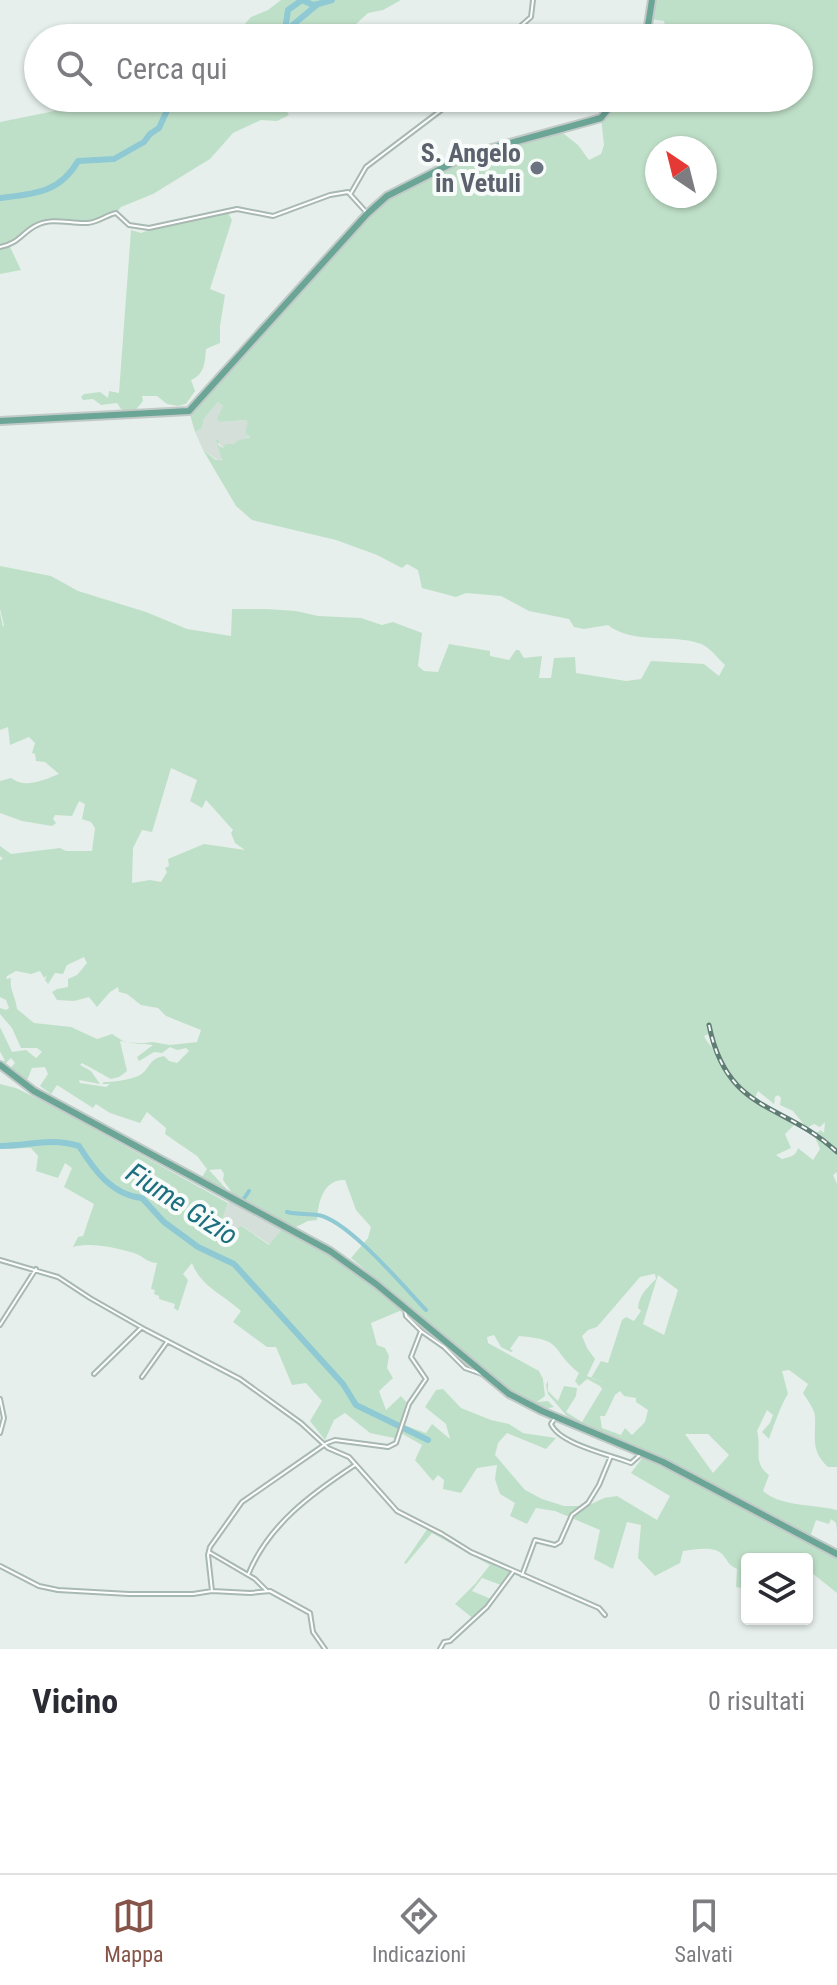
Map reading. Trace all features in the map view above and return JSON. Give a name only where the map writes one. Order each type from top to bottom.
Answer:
[{"type":"main road","points":[[648,24],[652,0]]},
{"type":"main road","points":[[0,421],[189,411],[367,214],[387,196],[470,154],[601,118],[606,112]]},
{"type":"main road","points":[[0,1065],[34,1091],[330,1251],[509,1394],[642,1453],[837,1554]]},
{"type":"street","points":[[523,24],[531,17],[533,0]]},
{"type":"street","points":[[351,194],[366,167],[439,112]]},
{"type":"street","points":[[351,194],[367,214]]},
{"type":"street","points":[[0,247],[19,241],[40,223],[90,223],[116,213],[129,225],[149,228],[237,209],[273,216],[330,195],[351,194]]},
{"type":"street","points":[[0,1260],[58,1277],[141,1328],[240,1379],[301,1423],[325,1445],[345,1454],[397,1511],[471,1552],[599,1608],[605,1615]]},
{"type":"street","points":[[0,1325],[36,1269]]},
{"type":"street","points":[[405,1309],[406,1316],[421,1331],[446,1346]]},
{"type":"street","points":[[94,1374],[141,1328]]},
{"type":"street","points":[[212,1591],[209,1552],[242,1502],[335,1440],[388,1447],[396,1443],[409,1404],[426,1379],[411,1357],[421,1331]]},
{"type":"street","points":[[142,1377],[168,1341]]},
{"type":"street","points":[[0,1399],[4,1418],[0,1433]]},
{"type":"street","points":[[556,1417],[551,1424],[555,1433],[631,1463],[642,1453]]},
{"type":"street","points":[[522,1575],[535,1540],[555,1545],[560,1542],[572,1515],[588,1503],[599,1485],[611,1456]]},
{"type":"street","points":[[248,1575],[257,1551],[277,1528],[315,1490],[356,1464]]},
{"type":"street","points":[[209,1552],[264,1586],[267,1592]]},
{"type":"street","points":[[0,1566],[28,1582],[58,1590],[129,1594],[273,1592],[310,1613],[313,1632],[325,1649]]},
{"type":"street","points":[[440,1649],[487,1607],[513,1571]]},
{"type":"shaded area","points":[[218,402],[223,406],[218,419],[220,422],[246,420],[249,423],[245,433],[250,436],[234,444],[225,444],[223,448],[216,440],[223,457],[219,461],[203,450],[195,432],[202,428],[204,419]]},
{"type":"shaded area","points":[[230,1199],[283,1228],[270,1245],[243,1226],[231,1230],[220,1225]]},
{"type":"green space","points":[[281,0],[401,0],[383,10],[368,13],[356,24],[245,24],[251,17]]},
{"type":"green space","points":[[652,0],[837,0],[837,1172],[833,1175],[837,1184],[837,1467],[828,1467],[822,1461],[815,1444],[815,1414],[803,1393],[808,1384],[789,1370],[782,1371],[788,1394],[769,1439],[762,1432],[773,1415],[767,1410],[757,1431],[759,1460],[769,1475],[763,1491],[779,1500],[837,1510],[837,1531],[836,1523],[831,1519],[829,1524],[816,1520],[810,1537],[566,1415],[548,1394],[546,1385],[548,1381],[548,1391],[558,1401],[564,1386],[577,1388],[576,1396],[566,1412],[582,1422],[602,1389],[587,1379],[579,1386],[575,1381],[579,1373],[555,1347],[544,1340],[519,1336],[511,1352],[501,1347],[494,1335],[487,1337],[488,1343],[539,1371],[545,1396],[537,1402],[548,1401],[554,1407],[544,1409],[512,1394],[351,1258],[368,1238],[371,1227],[356,1210],[345,1180],[331,1183],[323,1193],[317,1220],[296,1227],[235,1197],[223,1180],[221,1169],[209,1170],[232,1195],[201,1179],[207,1169],[197,1156],[165,1134],[166,1128],[147,1112],[140,1123],[110,1113],[96,1104],[93,1108],[57,1085],[51,1094],[40,1086],[48,1074],[45,1067],[32,1068],[27,1080],[9,1070],[15,1063],[11,1058],[4,1065],[0,1061],[5,1061],[0,1051],[0,1027],[12,1052],[26,1050],[36,1058],[42,1052],[37,1048],[21,1048],[12,1028],[0,1014],[0,1008],[9,1008],[6,1000],[0,997],[0,860],[3,859],[0,846],[11,854],[60,848],[66,851],[92,851],[95,828],[91,822],[82,819],[85,804],[79,801],[72,816],[55,815],[53,819],[56,823],[52,826],[22,821],[0,813],[0,781],[11,778],[29,783],[59,774],[45,762],[36,761],[32,753],[35,743],[29,737],[10,745],[8,727],[0,730],[0,613],[4,625],[0,609],[0,566],[51,576],[78,591],[146,612],[187,629],[231,636],[232,609],[296,611],[318,616],[361,618],[382,625],[393,622],[422,633],[418,666],[424,671],[438,672],[449,644],[490,651],[490,656],[509,660],[516,650],[524,658],[542,656],[539,678],[551,678],[554,658],[575,657],[576,673],[626,681],[641,679],[651,661],[704,664],[719,676],[725,665],[701,644],[629,635],[608,625],[584,629],[574,627],[569,619],[529,611],[501,596],[466,593],[456,597],[422,588],[418,570],[407,564],[402,568],[336,540],[252,520],[236,506],[203,450],[216,460],[222,460],[216,440],[223,448],[225,444],[234,444],[250,437],[245,433],[248,423],[246,420],[220,422],[217,419],[223,406],[218,402],[204,419],[202,428],[195,432],[189,411],[377,203],[456,160],[559,130],[578,145],[589,160],[601,154],[604,145],[601,118],[606,112],[813,112],[813,24],[665,24],[664,21],[649,19]],"holes":[[[171,768],[197,780],[190,801],[202,808],[206,800],[233,830],[231,833],[235,843],[245,850],[204,844],[168,859],[169,866],[165,868],[167,872],[161,882],[132,883],[133,848],[142,830],[152,832]],[[84,957],[87,963],[77,975],[68,979],[68,987],[52,992],[57,1000],[74,1001],[89,997],[97,1007],[118,987],[119,992],[141,1005],[158,1008],[166,1016],[201,1030],[197,1042],[141,1044],[153,1045],[137,1057],[139,1061],[170,1047],[189,1051],[177,1063],[164,1056],[158,1058],[138,1076],[104,1082],[102,1084],[110,1084],[106,1087],[80,1083],[79,1080],[100,1084],[91,1071],[80,1065],[82,1063],[111,1079],[127,1071],[120,1041],[128,1042],[112,1034],[97,1039],[71,1027],[34,1023],[17,1009],[11,978],[6,979],[16,971],[31,974],[40,971],[44,978],[47,975],[45,980],[48,984],[55,973],[63,974],[67,965]],[[709,1025],[726,1066],[754,1100],[758,1091],[774,1104],[778,1095],[780,1105],[793,1111],[806,1127],[778,1116],[755,1102],[746,1094],[730,1076],[704,1036],[709,1034]],[[825,1122],[824,1133],[820,1130],[813,1132],[820,1149],[813,1160],[798,1148],[788,1158],[782,1159],[776,1155],[791,1148],[785,1134],[795,1124],[805,1129],[814,1124],[820,1127]],[[655,1274],[656,1279],[640,1299],[638,1308],[641,1311],[634,1321],[626,1317],[622,1320],[608,1363],[601,1361],[591,1378],[587,1376],[595,1359],[582,1336],[597,1327],[640,1277]],[[658,1275],[678,1290],[664,1335],[643,1324]],[[620,1391],[624,1396],[636,1398],[636,1402],[648,1410],[645,1422],[632,1435],[625,1428],[621,1435],[602,1428],[600,1416],[605,1416]],[[685,1434],[708,1434],[729,1455],[713,1473]]]},
{"type":"green space","points":[[50,112],[287,112],[289,115],[277,121],[261,120],[233,133],[210,159],[153,194],[121,207],[116,213],[82,224],[63,221],[40,223],[19,241],[2,247],[10,247],[21,270],[0,274],[0,122]]},
{"type":"green space","points":[[228,213],[232,220],[210,289],[225,295],[220,343],[206,349],[202,371],[191,380],[195,391],[186,404],[167,404],[157,396],[142,396],[143,401],[133,413],[121,409],[117,403],[101,405],[93,399],[83,400],[81,397],[84,394],[100,392],[108,398],[109,391],[119,393],[131,230],[141,233],[166,224]]},
{"type":"green space","points":[[0,1084],[16,1088],[54,1107],[228,1203],[220,1226],[231,1230],[242,1226],[269,1245],[283,1228],[335,1257],[402,1310],[371,1323],[377,1345],[385,1348],[389,1356],[387,1368],[393,1378],[379,1391],[386,1410],[401,1396],[406,1402],[401,1424],[426,1433],[432,1424],[450,1439],[446,1424],[425,1407],[436,1390],[443,1389],[461,1408],[509,1424],[523,1433],[556,1438],[546,1449],[507,1433],[498,1443],[495,1455],[525,1490],[564,1506],[587,1506],[617,1496],[657,1520],[670,1496],[631,1473],[643,1457],[837,1558],[837,1593],[813,1574],[813,1553],[741,1553],[741,1588],[736,1587],[737,1569],[719,1552],[710,1549],[683,1551],[680,1563],[655,1576],[638,1558],[641,1525],[627,1522],[613,1569],[594,1559],[600,1530],[555,1511],[536,1508],[527,1524],[510,1516],[515,1503],[500,1494],[495,1479],[497,1465],[477,1468],[461,1493],[443,1489],[444,1480],[438,1475],[433,1481],[415,1460],[422,1445],[399,1432],[394,1438],[370,1433],[345,1413],[334,1420],[325,1440],[310,1421],[322,1401],[306,1383],[292,1385],[276,1347],[267,1347],[233,1322],[241,1311],[207,1284],[192,1263],[183,1274],[188,1280],[178,1311],[174,1308],[175,1304],[159,1299],[154,1294],[155,1290],[151,1289],[157,1263],[111,1248],[73,1247],[78,1237],[83,1236],[94,1204],[64,1187],[72,1168],[65,1163],[58,1178],[36,1171],[38,1156],[31,1148],[0,1149]]},
{"type":"green space","points":[[428,1528],[478,1557],[511,1571],[501,1585],[482,1578],[472,1591],[491,1599],[474,1619],[455,1604],[490,1565],[432,1533],[404,1563]]},
{"type":"waterway","points":[[286,24],[288,10],[302,0],[318,4]]},
{"type":"waterway","points":[[294,24],[318,4],[332,0]]},
{"type":"waterway","points":[[0,198],[54,186],[71,172],[78,161],[114,159],[144,142],[159,128],[166,112]]},
{"type":"waterway","name":"Fiume Gizio","points":[[0,1146],[49,1142],[79,1146],[113,1187],[142,1198],[164,1222],[198,1247],[234,1264],[343,1384],[356,1405],[428,1440]]},
{"type":"waterway","points":[[243,1200],[249,1191]]},
{"type":"waterway","points":[[287,1212],[318,1215],[344,1229],[360,1241],[426,1310]]},
{"type":"railway","points":[[709,1025],[717,1054],[743,1091],[817,1136],[837,1152]]},
{"type":"place","name":"S. Angelo in Vetuli","points":[[537,168]]}]
